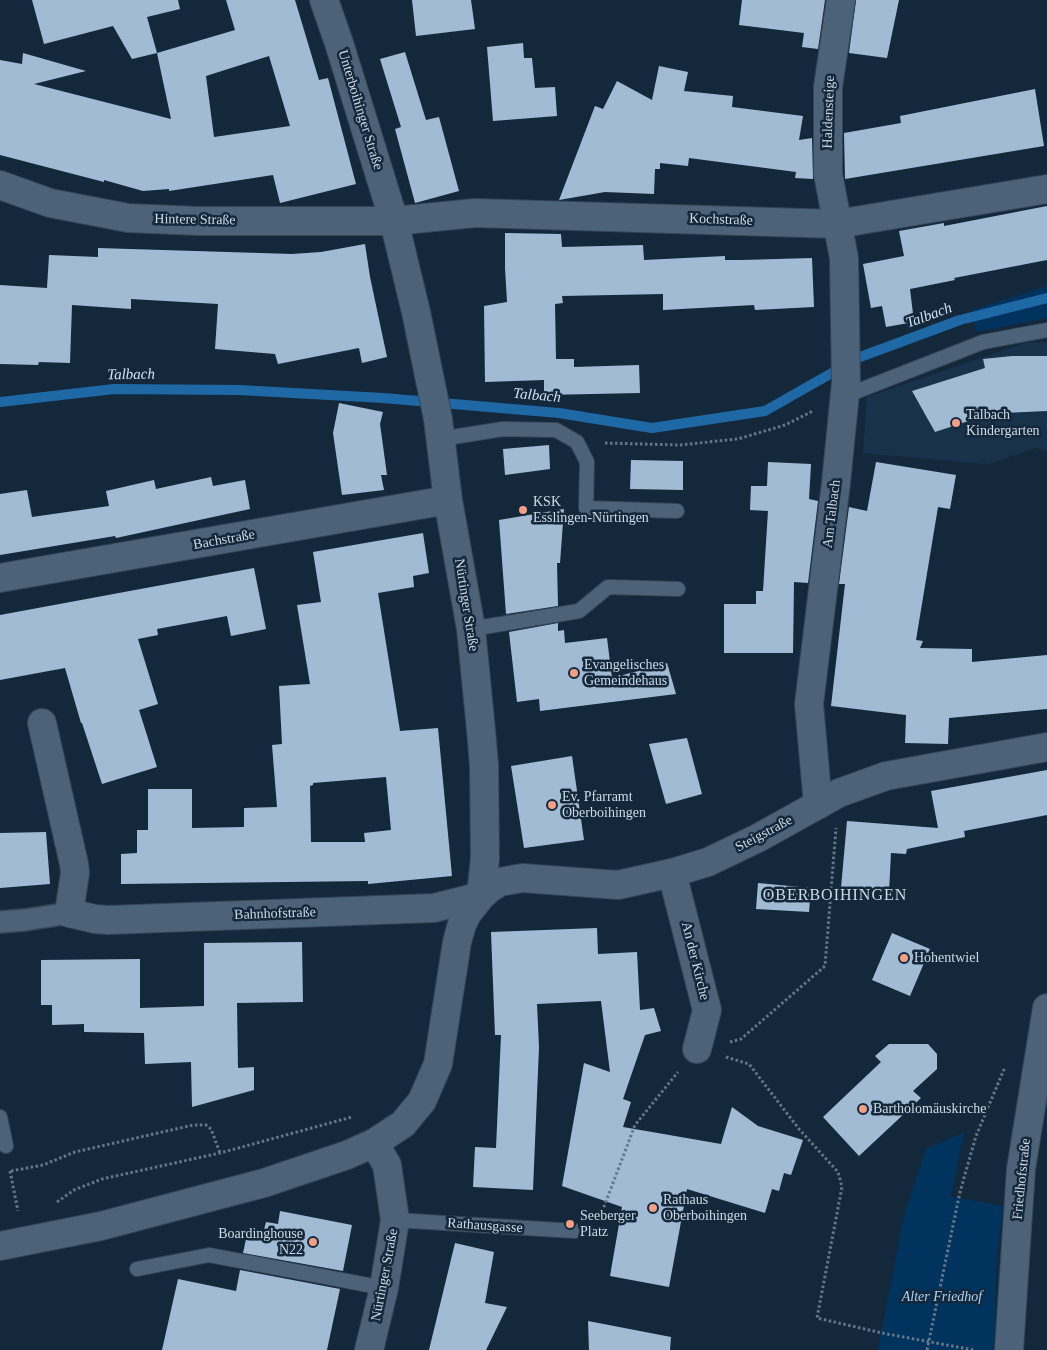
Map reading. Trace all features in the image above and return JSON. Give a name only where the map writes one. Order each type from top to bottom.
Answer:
[{"type":"street","name":"Unterboihinger Straße","points":[[324,0],[394,221]]},
{"type":"street","name":"Haldensteige","points":[[837,224],[828,174],[828,87],[841,0]]},
{"type":"street","name":"Hintere Straße","points":[[0,185],[50,203],[128,218],[198,221],[394,221]]},
{"type":"street","name":"Kochstraße","points":[[394,221],[475,213],[837,224],[1047,189]]},
{"type":"street","name":"Nürtinger Straße","points":[[394,221],[428,371],[439,429],[448,500],[471,629],[484,765],[485,858],[481,896]]},
{"type":"street","name":"Am Talbach","points":[[828,799],[809,704],[846,389],[844,258],[837,224]]},
{"type":"street","name":"Bachstraße","points":[[0,578],[448,500]]},
{"type":"street","points":[[42,723],[74,864],[75,874],[69,913]]},
{"type":"street","name":"Steigstraße","points":[[481,896],[500,882],[522,878],[618,885],[672,873],[708,862],[758,838],[828,799],[886,776],[1047,747]]},
{"type":"street","name":"An der Kirche","points":[[672,873],[707,1010],[697,1049]]},
{"type":"street","name":"Bahnhofstraße","points":[[0,922],[69,913],[108,920],[434,908],[481,896]]},
{"type":"street","points":[[0,1246],[110,1223],[248,1188],[325,1164],[374,1143],[403,1124],[422,1102],[438,1064],[457,942],[467,914],[481,896]]},
{"type":"street","name":"Friedhofstraße","points":[[1009,1350],[1021,1170],[1047,1008]]},
{"type":"street","name":"Nürtinger Straße","points":[[369,1350],[384,1288],[396,1220],[387,1165],[374,1143]]},
{"type":"lane","points":[[846,389],[983,342],[1047,330]]},
{"type":"lane","points":[[439,429],[556,430],[577,442],[586,462],[586,508],[677,511]]},
{"type":"lane","points":[[471,629],[579,611],[608,587],[678,589]]},
{"type":"lane","points":[[0,1117],[6,1146]]},
{"type":"lane","name":"Rathausgasse","points":[[396,1220],[575,1231]]},
{"type":"lane","points":[[137,1269],[209,1255],[384,1288]]},
{"type":"path","points":[[577,442],[679,445],[738,439],[785,425],[846,389]]},
{"type":"path","points":[[575,1231],[602,1212],[635,1125],[697,1049],[741,1039],[825,966],[828,799]]},
{"type":"path","points":[[927,1350],[960,1192],[976,1136],[1008,1059]]},
{"type":"path","points":[[749,1064],[798,1129],[838,1172],[842,1187],[817,1318],[974,1350]]},
{"type":"path","points":[[54,1204],[74,1190],[102,1179],[220,1153],[370,1112],[403,1124]]},
{"type":"path","points":[[10,1171],[44,1165],[74,1152],[193,1125],[206,1125],[211,1129],[220,1153]]},
{"type":"path","points":[[12,1177],[18,1207]]},
{"type":"shaded area","name":"Talbach Kindergarten","points":[[1047,342],[1047,451],[1036,448],[987,464],[863,453],[867,397],[1025,343]]},
{"type":"green space","points":[[1047,286],[1047,318],[976,332],[972,310]]},
{"type":"green space","name":"Alter Friedhof","points":[[964,1132],[951,1197],[1003,1206],[996,1265],[994,1350],[878,1350],[904,1216],[926,1149]]},
{"type":"building","points":[[32,0],[178,0],[180,9],[147,17],[157,53],[132,59],[113,26],[44,44]]},
{"type":"building","points":[[226,0],[295,0],[319,80],[328,78],[356,184],[280,203],[273,175],[169,191],[169,189],[143,191],[0,155],[0,60],[22,64],[23,53],[86,71],[34,84],[171,119],[157,53],[235,30]],"holes":[[[269,56],[290,126],[214,137],[206,76]]]},
{"type":"building","points":[[412,0],[471,0],[475,29],[416,36]]},
{"type":"building","points":[[742,0],[825,0],[818,49],[802,47],[804,33],[739,25]]},
{"type":"building","points":[[856,0],[899,0],[887,58],[849,53]]},
{"type":"building","points":[[523,43],[524,58],[532,58],[535,88],[555,87],[557,116],[493,121],[487,47]]},
{"type":"building","points":[[405,52],[426,120],[439,117],[459,191],[415,203],[395,129],[401,127],[380,59]]},
{"type":"building","points":[[659,66],[688,72],[684,91],[733,96],[732,107],[803,116],[799,140],[812,138],[813,179],[795,178],[796,172],[689,158],[688,166],[660,163],[660,169],[655,169],[654,194],[605,192],[559,200],[595,106],[603,109],[617,81],[652,100]]},
{"type":"building","points":[[1035,89],[1044,146],[845,179],[844,133],[901,123],[900,116]]},
{"type":"building","points":[[1047,206],[1047,260],[954,278],[955,280],[910,289],[914,322],[886,327],[882,306],[871,308],[863,264],[904,256],[899,231],[944,223],[944,226]]},
{"type":"building","points":[[505,233],[561,234],[562,247],[643,245],[644,260],[725,256],[725,260],[812,258],[814,307],[755,310],[754,305],[663,310],[663,294],[562,296],[563,303],[555,304],[556,359],[574,359],[574,367],[639,365],[640,393],[544,395],[544,380],[485,382],[484,306],[507,302]]},
{"type":"building","points":[[365,244],[387,357],[362,363],[359,348],[278,364],[275,354],[215,349],[218,304],[131,299],[131,309],[72,305],[70,363],[39,362],[38,365],[0,364],[0,285],[47,288],[49,255],[98,257],[98,248],[292,254],[321,252]]},
{"type":"building","points":[[1012,356],[1047,356],[1047,411],[1003,413],[1002,410],[935,432],[912,391],[985,368],[983,359]]},
{"type":"building","points":[[339,403],[383,412],[380,424],[387,475],[381,475],[384,490],[342,495],[333,433]]},
{"type":"building","points":[[549,445],[550,469],[505,475],[503,449]]},
{"type":"building","points":[[631,460],[683,461],[683,490],[630,489]]},
{"type":"building","points":[[768,462],[811,464],[809,499],[818,501],[808,583],[794,582],[793,653],[724,653],[724,604],[756,604],[756,591],[763,591],[768,511],[750,510],[751,486],[767,486]]},
{"type":"building","points":[[876,462],[956,475],[950,509],[938,507],[916,640],[923,641],[920,648],[972,649],[972,662],[1047,655],[1047,709],[949,718],[948,744],[905,743],[906,715],[831,706],[845,584],[839,584],[849,507],[867,511]]},
{"type":"building","points":[[211,477],[213,486],[245,480],[250,509],[116,538],[115,536],[0,555],[0,494],[27,490],[32,517],[109,506],[106,491],[154,480],[156,489]]},
{"type":"building","points":[[564,509],[560,563],[557,563],[558,606],[506,614],[499,520]]},
{"type":"building","points":[[423,533],[429,573],[413,576],[414,587],[378,593],[400,731],[438,728],[452,876],[368,884],[368,881],[121,884],[121,854],[137,853],[137,830],[148,830],[148,789],[192,789],[192,828],[244,827],[244,808],[277,807],[272,745],[282,744],[279,686],[310,684],[297,605],[321,602],[313,552]],"holes":[[[386,777],[391,830],[364,833],[365,842],[311,842],[310,786],[313,783]]]},
{"type":"building","points":[[254,568],[266,629],[231,636],[227,616],[157,629],[158,635],[138,639],[158,704],[139,710],[157,767],[102,784],[65,668],[0,680],[0,615]]},
{"type":"building","name":"Evangelisches Gemeindehaus","points":[[558,623],[558,631],[564,630],[565,643],[607,638],[612,678],[667,663],[676,694],[540,711],[539,699],[517,702],[509,632]]},
{"type":"building","points":[[687,738],[702,794],[666,804],[649,744]]},
{"type":"building","name":"Ev. Pfarramt Oberboihingen","points":[[572,756],[584,840],[524,848],[511,766]]},
{"type":"building","points":[[1047,770],[1047,815],[964,831],[965,837],[907,849],[906,854],[891,853],[889,892],[841,888],[847,821],[938,828],[931,791]]},
{"type":"building","points":[[46,832],[50,884],[0,888],[0,833]]},
{"type":"building","points":[[758,883],[811,888],[809,912],[756,909]]},
{"type":"building","points":[[597,928],[598,954],[637,952],[640,1010],[654,1008],[661,1031],[645,1035],[623,1099],[631,1102],[623,1127],[721,1144],[732,1107],[758,1126],[803,1140],[791,1175],[784,1173],[779,1191],[772,1189],[765,1213],[687,1189],[669,1287],[610,1276],[622,1207],[562,1186],[584,1063],[610,1072],[601,1001],[537,1004],[539,1047],[533,1190],[473,1187],[475,1147],[496,1148],[501,1035],[495,1035],[491,932]]},
{"type":"building","name":"Hohentwiel","points":[[892,933],[930,949],[910,996],[872,980]]},
{"type":"building","points":[[302,942],[303,1002],[237,1003],[238,1068],[254,1067],[254,1090],[192,1107],[191,1062],[145,1064],[144,1033],[84,1032],[84,1024],[52,1025],[52,1005],[41,1005],[41,960],[140,959],[140,1008],[204,1006],[204,943]]},
{"type":"building","name":"Bartholomäuskirche","points":[[889,1044],[928,1044],[937,1054],[937,1069],[913,1091],[921,1098],[859,1156],[823,1117],[881,1062],[875,1056]]},
{"type":"building","points":[[280,1211],[352,1225],[343,1271],[243,1253],[248,1230],[263,1234],[266,1222],[278,1224]]},
{"type":"building","points":[[455,1243],[494,1252],[485,1303],[507,1307],[486,1350],[429,1350]]},
{"type":"building","points":[[240,1270],[340,1289],[327,1350],[162,1350],[178,1279],[236,1291]]},
{"type":"building","points":[[588,1321],[671,1337],[670,1350],[589,1350]]},
{"type":"waterway","name":"Talbach","points":[[0,402],[114,389],[239,390],[383,398],[559,413],[652,428],[765,411],[860,357],[960,320],[1047,298]]},
{"type":"place","name":"Talbach Kindergarten","points":[[956,423]]},
{"type":"place","name":"KSK Esslingen-Nürtingen","points":[[523,510]]},
{"type":"place","name":"Evangelisches Gemeindehaus","points":[[574,673]]},
{"type":"place","name":"Ev. Pfarramt Oberboihingen","points":[[552,805]]},
{"type":"place","name":"Hohentwiel","points":[[904,958]]},
{"type":"place","name":"Bartholomäuskirche","points":[[863,1109]]},
{"type":"place","name":"Rathaus Oberboihingen","points":[[653,1208]]},
{"type":"place","name":"Seeberger Platz","points":[[570,1224]]},
{"type":"place","name":"Boardinghouse N22","points":[[313,1242]]},
{"type":"district","name":"OBERBOIHINGEN","points":[[835,896]]}]
